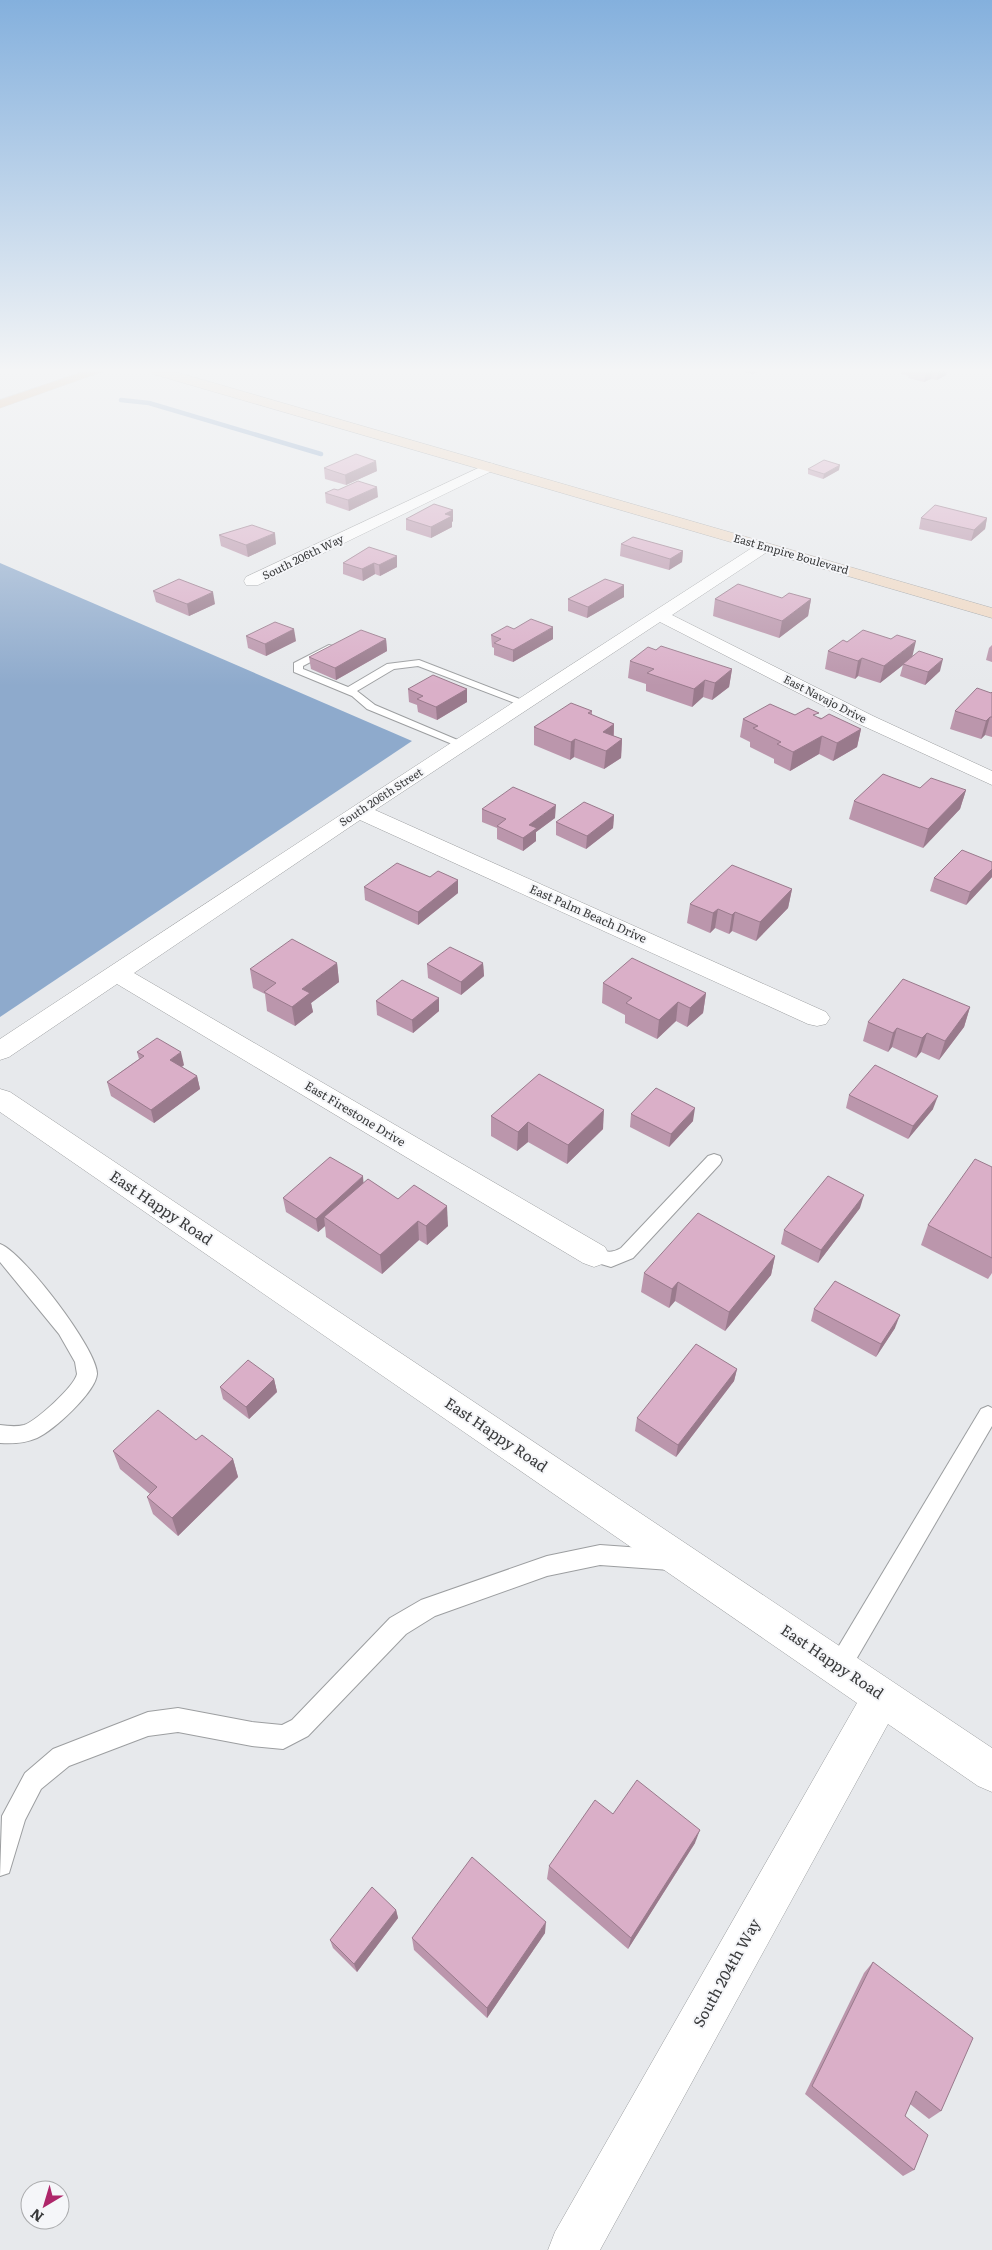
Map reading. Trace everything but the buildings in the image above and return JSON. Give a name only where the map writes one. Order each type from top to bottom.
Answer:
[{"type":"main road","name":"East Empire Boulevard","points":[[520,476],[992,613]]},
{"type":"street","name":"South 206th Way","points":[[252,582],[470,476]]},
{"type":"street","name":"South 206th Street","points":[[0,1051],[115,972],[359,811],[764,547]]},
{"type":"street","name":"East Navajo Drive","points":[[659,615],[866,720],[992,779]]},
{"type":"street","name":"East Palm Beach Drive","points":[[359,811],[817,1018]]},
{"type":"street","name":"East Firestone Drive","points":[[115,972],[594,1255]]},
{"type":"street","name":"East Happy Road","points":[[0,1099],[992,1772]]},
{"type":"street","name":"South 204th Way","points":[[573,2250],[882,1696]]},
{"type":"lane","points":[[338,643],[298,665],[298,670],[308,676],[349,691],[371,707],[461,744]]},
{"type":"lane","points":[[349,691],[391,666],[419,663],[524,703]]},
{"type":"lane","points":[[594,1255],[605,1261],[616,1260],[627,1253],[714,1160]]},
{"type":"lane","points":[[0,1252],[24,1274],[79,1346],[87,1364],[84,1384],[44,1424],[30,1433],[18,1436],[0,1434]]},
{"type":"lane","points":[[839,1668],[988,1416]]},
{"type":"lane","points":[[0,1864],[14,1816],[33,1782],[61,1757],[148,1724],[178,1720],[252,1734],[283,1737],[300,1728],[398,1626],[429,1608],[547,1566],[600,1555],[682,1561]]},
{"type":"water","points":[[0,563],[412,741],[0,1017]]}]
